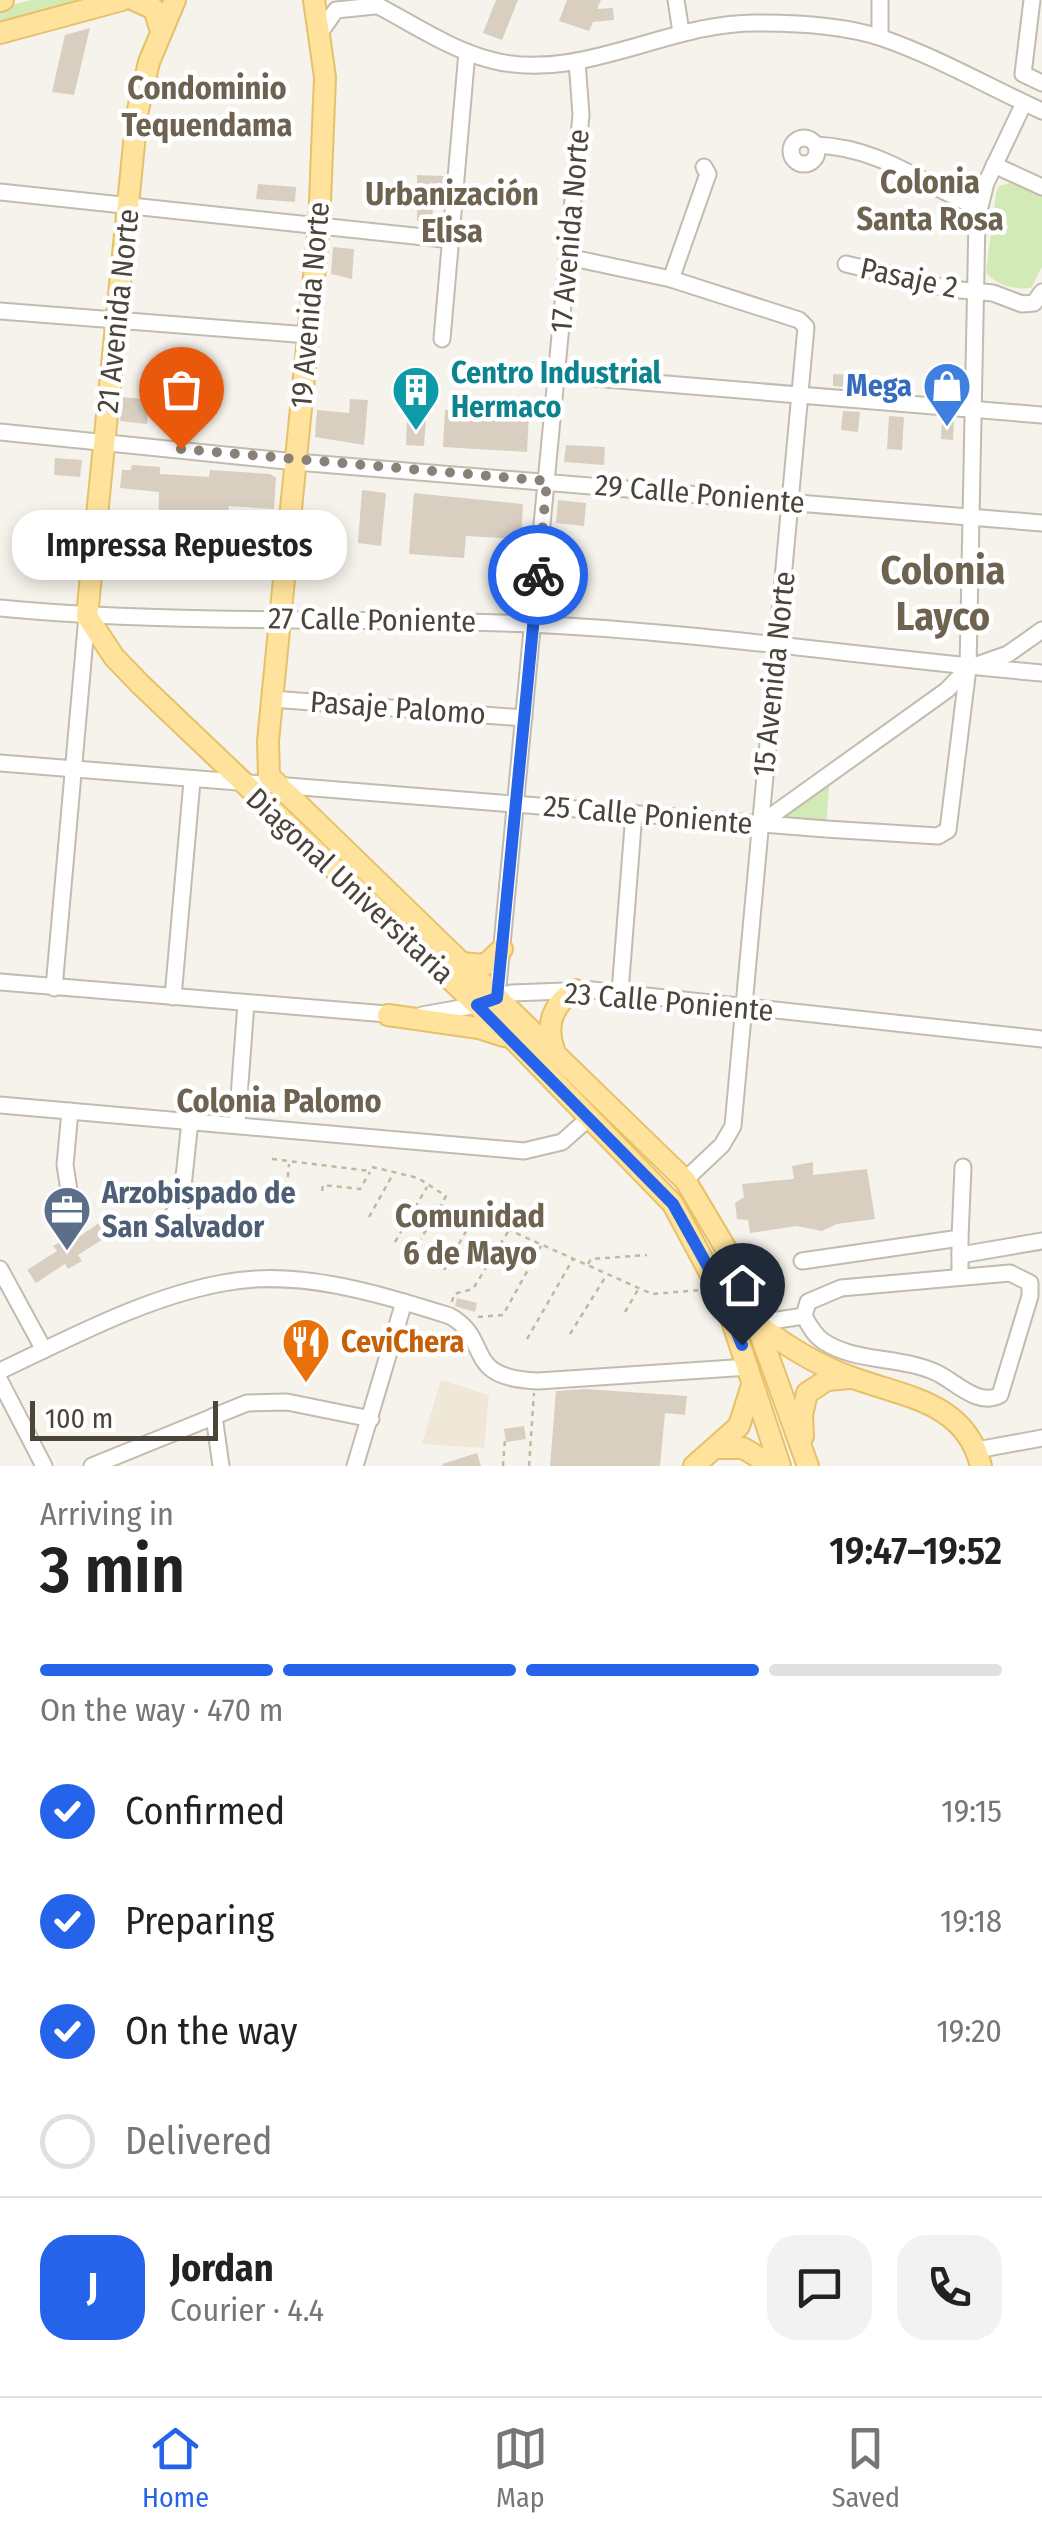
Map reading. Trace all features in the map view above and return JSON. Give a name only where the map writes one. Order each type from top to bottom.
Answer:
[{"type":"main road","points":[[0,33],[122,0]]},
{"type":"main road","points":[[134,0],[154,10],[162,31]]},
{"type":"main road","name":"21 Avenida Norte","points":[[87,616],[140,93],[175,0]]},
{"type":"main road","name":"19 Avenida Norte","points":[[276,787],[267,764],[319,226],[325,77],[314,0]]},
{"type":"main road","name":"Diagonal Universitaria","points":[[87,616],[114,656],[244,786],[487,1001],[554,1050],[685,1180],[735,1264],[807,1465]]},
{"type":"main road","name":"Diagonal Universitaria","points":[[276,787],[461,963],[515,1041],[673,1204],[717,1283],[750,1373],[777,1466]]},
{"type":"main road","points":[[461,963],[484,965],[502,949]]},
{"type":"main road","points":[[554,1050],[551,1020],[562,999],[575,990]]},
{"type":"main road","points":[[388,1015],[479,1028],[515,1041]]},
{"type":"main road","points":[[758,1324],[787,1347],[852,1378],[940,1407],[963,1427],[979,1458]]},
{"type":"main road","points":[[694,1466],[727,1439],[747,1412],[750,1373]]},
{"type":"main road","points":[[807,1465],[802,1415],[807,1392],[827,1380],[852,1378]]},
{"type":"main road","points":[[713,1448],[744,1448],[777,1466]]},
{"type":"street","points":[[676,0],[681,32]]},
{"type":"street","points":[[880,0],[880,37]]},
{"type":"street","points":[[1032,0],[1023,74],[1042,84]]},
{"type":"street","points":[[320,34],[328,17],[345,6],[373,3],[467,52],[519,65],[577,61],[681,32],[759,22],[880,37],[1042,111]]},
{"type":"street","points":[[442,339],[467,52]]},
{"type":"street","name":"17 Avenida Norte","points":[[487,1001],[502,949],[547,481],[581,115],[577,61]]},
{"type":"street","points":[[968,668],[972,291],[979,208],[994,165],[1024,103]]},
{"type":"street","points":[[816,145],[878,155],[933,189],[979,208]]},
{"type":"street","points":[[994,165],[1042,187]]},
{"type":"street","points":[[568,257],[671,279],[708,174],[704,167]]},
{"type":"street","points":[[0,192],[452,240]]},
{"type":"street","name":"Pasaje 2","points":[[846,264],[993,292],[1027,305],[1042,292]]},
{"type":"street","name":"15 Avenida Norte","points":[[671,279],[799,320],[806,328],[733,1126],[722,1145],[685,1180]]},
{"type":"street","points":[[0,310],[308,335]]},
{"type":"street","points":[[557,375],[1042,415]]},
{"type":"street","name":"29 Calle Poniente","points":[[0,432],[296,462],[1042,523]]},
{"type":"street","name":"27 Calle Poniente","points":[[0,608],[87,616],[533,624],[776,643],[968,668],[1042,672]]},
{"type":"street","name":"21 Avenida Norte","points":[[54,988],[87,616]]},
{"type":"street","points":[[760,824],[947,690],[968,668],[1008,654],[1042,630]]},
{"type":"street","name":"25 Calle Poniente","points":[[0,763],[244,786],[938,836],[948,830],[953,819],[968,668]]},
{"type":"street","name":"Pasaje Palomo","points":[[272,699],[524,718]]},
{"type":"street","points":[[172,997],[192,781]]},
{"type":"street","points":[[620,992],[634,814]]},
{"type":"street","name":"23 Calle Poniente","points":[[0,982],[388,1015],[424,1015],[487,1001],[575,990],[620,992],[1042,1039]]},
{"type":"street","points":[[237,1124],[246,1003]]},
{"type":"street","points":[[0,1105],[534,1150],[562,1142],[589,1118]]},
{"type":"street","points":[[69,1190],[65,1165],[70,1111]]},
{"type":"street","points":[[170,1218],[181,1205],[190,1120]]},
{"type":"street","points":[[960,1278],[963,1167]]},
{"type":"street","points":[[802,1261],[960,1238]]},
{"type":"street","points":[[960,1255],[1042,1242]]},
{"type":"street","points":[[0,1268],[44,1350]]},
{"type":"street","points":[[1010,1273],[1030,1282],[1030,1296],[1000,1395],[993,1399],[976,1396],[926,1369],[837,1348],[814,1332],[804,1316],[808,1302],[829,1291],[1010,1273]]},
{"type":"street","points":[[0,1371],[44,1350],[221,1283],[283,1279],[404,1302],[458,1320],[487,1368],[509,1378],[750,1373]]},
{"type":"street","points":[[355,1466],[404,1302]]},
{"type":"street","points":[[758,1324],[804,1316]]},
{"type":"street","points":[[0,1381],[44,1466]]},
{"type":"street","points":[[92,1466],[248,1403],[286,1402],[370,1418]]},
{"type":"street","points":[[214,1416],[221,1466]]},
{"type":"street","points":[[979,1458],[1042,1438]]},
{"type":"path","points":[[272,1158],[394,1172],[446,1196],[412,1254]]},
{"type":"path","points":[[322,1191],[323,1185],[360,1189],[376,1160]]},
{"type":"path","points":[[287,1187],[290,1161]]},
{"type":"path","points":[[369,1217],[394,1172]]},
{"type":"path","points":[[395,1242],[428,1185]]},
{"type":"path","points":[[441,1206],[509,1230],[652,1294],[711,1288]]},
{"type":"path","points":[[444,1270],[474,1217]]},
{"type":"path","points":[[452,1303],[454,1294],[473,1289],[509,1230]]},
{"type":"path","points":[[478,1318],[503,1314],[542,1244]]},
{"type":"path","points":[[588,1265],[591,1259],[647,1255]]},
{"type":"path","points":[[527,1339],[573,1258]]},
{"type":"path","points":[[570,1334],[607,1274]]},
{"type":"path","points":[[625,1312],[639,1288]]},
{"type":"path","points":[[529,1466],[534,1392]]},
{"type":"path","points":[[503,1466],[505,1438]]},
{"type":"shaded area","points":[[441,1380],[489,1395],[484,1448],[422,1444]]},
{"type":"green space","points":[[31,0],[103,0],[0,27],[0,8]]},
{"type":"green space","points":[[1010,183],[1042,196],[1042,266],[1032,287],[1013,288],[986,272],[996,193],[999,186]]},
{"type":"green space","points":[[830,773],[826,829],[760,824]]},
{"type":"building","points":[[496,0],[518,0],[502,40],[483,33]]},
{"type":"building","points":[[567,0],[601,0],[597,9],[613,8],[614,20],[593,22],[589,31],[559,21]]},
{"type":"building","points":[[90,28],[74,95],[52,92],[65,35]]},
{"type":"building","points":[[417,175],[444,176],[443,194],[434,193],[432,222],[417,221]]},
{"type":"building","points":[[258,184],[296,187],[295,202],[256,199]]},
{"type":"building","points":[[333,247],[354,249],[352,279],[331,274]]},
{"type":"building","points":[[833,374],[868,376],[867,389],[833,386]]},
{"type":"building","points":[[123,397],[150,400],[147,424],[120,421]]},
{"type":"building","points":[[350,399],[368,400],[364,445],[315,437],[317,410],[349,413]]},
{"type":"building","points":[[445,410],[529,415],[527,452],[443,447]]},
{"type":"building","points":[[843,411],[860,412],[858,432],[841,430]]},
{"type":"building","points":[[889,416],[904,417],[902,450],[887,449]]},
{"type":"building","name":"Centro Industrial Hermaco","points":[[407,418],[426,419],[424,446],[406,445]]},
{"type":"building","name":"Mega","points":[[942,418],[954,419],[953,440],[941,439]]},
{"type":"building","points":[[566,445],[605,447],[604,465],[564,462]]},
{"type":"building","points":[[55,458],[82,460],[80,477],[54,475]]},
{"type":"building","points":[[132,465],[160,467],[160,474],[209,477],[210,470],[270,474],[276,478],[274,509],[229,506],[227,518],[206,517],[205,532],[158,528],[159,492],[120,488],[122,470],[131,470]]},
{"type":"building","points":[[362,490],[386,493],[381,546],[358,543]]},
{"type":"building","points":[[414,493],[523,504],[521,539],[466,536],[464,558],[409,554]]},
{"type":"building","points":[[558,500],[586,503],[584,526],[556,523]]},
{"type":"building","points":[[813,1162],[813,1175],[867,1169],[875,1219],[837,1224],[822,1231],[797,1226],[750,1233],[748,1220],[737,1219],[735,1203],[744,1197],[742,1184],[794,1179],[792,1166]]},
{"type":"building","name":"Arzobispado de San Salvador","points":[[99,1223],[108,1236],[78,1255],[82,1261],[68,1269],[65,1264],[36,1283],[27,1270],[57,1251],[53,1246],[67,1238],[70,1243]]},
{"type":"building","points":[[457,1298],[477,1303],[475,1312],[455,1306]]},
{"type":"building","points":[[585,1389],[687,1396],[685,1415],[665,1413],[660,1466],[550,1466],[556,1391]]},
{"type":"building","points":[[524,1426],[526,1439],[506,1442],[504,1429]]},
{"type":"building","points":[[477,1453],[481,1466],[442,1464]]},
{"type":"way so far","points":[[181,449],[547,481],[538,575]]},
{"type":"place","name":"Mega","points":[[947,428]]},
{"type":"place","name":"Centro Industrial Hermaco","points":[[416,432]]},
{"type":"place","name":"Impressa Repuestos","points":[[181,449]]},
{"type":"place","name":"Arzobispado de San Salvador","points":[[67,1252]]},
{"type":"place","name":"CeviChera","points":[[306,1384]]},
{"type":"district","name":"Condominio Tequendama","points":[[207,106]]},
{"type":"district","name":"Colonia Santa Rosa","points":[[930,200]]},
{"type":"district","name":"Urbanización Elisa","points":[[452,212]]},
{"type":"district","name":"Colonia Layco","points":[[943,594]]},
{"type":"district","name":"Colonia Palomo","points":[[279,1101]]},
{"type":"district","name":"Comunidad 6 de Mayo","points":[[470,1234]]},
{"type":"route","points":[[538,575],[497,998],[477,1005],[673,1204],[717,1283],[742,1345]]}]
